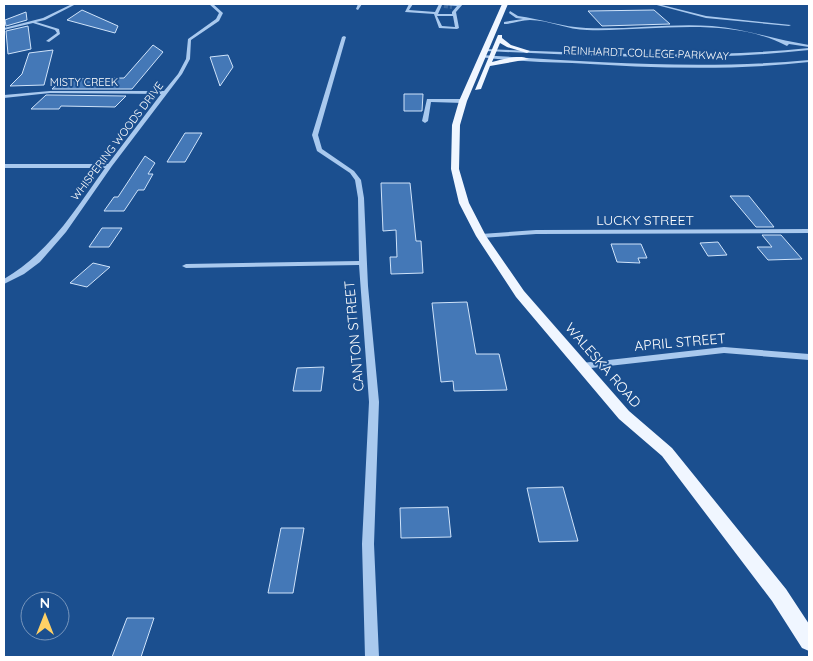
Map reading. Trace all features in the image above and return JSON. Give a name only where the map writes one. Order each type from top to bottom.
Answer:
[{"type":"main road","name":"WALESKA ROAD","points":[[505,4],[458,113],[455,169],[464,203],[480,236],[520,294],[624,415],[667,452],[779,595],[809,641]]},
{"type":"main road","points":[[513,4],[499,38],[509,46],[527,55]]},
{"type":"main road","name":"WALESKA ROAD","points":[[456,134],[499,38]]},
{"type":"main road","points":[[487,65],[527,55]]},
{"type":"street","points":[[4,28],[32,22],[61,12],[74,4]]},
{"type":"street","name":"WHISPERING WOODS DRIVE","points":[[4,282],[14,278],[52,247],[188,59],[189,40],[218,20],[221,14],[211,4]]},
{"type":"street","points":[[358,9],[360,4]]},
{"type":"street","points":[[411,4],[406,11],[455,9]]},
{"type":"street","points":[[655,4],[706,17],[789,25]]},
{"type":"street","points":[[439,10],[440,27],[457,28],[455,9]]},
{"type":"street","points":[[400,15],[455,9]]},
{"type":"street","points":[[510,12],[517,17],[585,29],[731,29],[760,34],[809,48]]},
{"type":"street","points":[[505,23],[530,19]]},
{"type":"street","points":[[32,22],[57,29],[59,33],[57,36],[48,41]]},
{"type":"street","name":"CANTON STREET","points":[[344,36],[315,135],[320,150],[352,172],[358,180],[374,402],[368,544],[372,657]]},
{"type":"street","points":[[777,53],[788,47],[783,42]]},
{"type":"street","name":"REINHARDT COLLEGE PARKWAY","points":[[527,55],[684,57],[777,53],[809,48]]},
{"type":"street","name":"REINHARDT COLLEGE PARKWAY","points":[[483,53],[694,66],[772,64],[809,60]]},
{"type":"street","name":"MISTY CREEK","points":[[4,96],[50,92],[165,93]]},
{"type":"street","points":[[425,121],[429,100],[463,100]]},
{"type":"street","points":[[4,166],[109,166]]},
{"type":"street","name":"LUCKY STREET","points":[[480,236],[536,232],[809,231]]},
{"type":"street","points":[[186,266],[363,263]]},
{"type":"street","name":"APRIL STREET","points":[[582,366],[724,350],[809,357]]},
{"type":"street","points":[[779,595],[809,623]]},
{"type":"building","points":[[82,10],[118,26],[115,33],[67,20]]},
{"type":"building","points":[[654,10],[670,24],[602,26],[588,11]]},
{"type":"building","points":[[26,12],[27,20],[6,26],[5,20]]},
{"type":"building","points":[[28,26],[31,49],[8,54],[6,31]]},
{"type":"building","points":[[153,45],[163,52],[132,89],[52,89],[63,79],[124,78]]},
{"type":"building","points":[[53,50],[44,85],[10,86],[22,74],[29,53]]},
{"type":"building","points":[[228,55],[233,67],[220,86],[210,57]]},
{"type":"building","points":[[404,94],[423,94],[422,111],[404,111]]},
{"type":"building","points":[[46,95],[126,96],[115,107],[61,106],[59,109],[31,109]]},
{"type":"building","points":[[185,133],[202,133],[185,162],[167,162]]},
{"type":"building","points":[[145,156],[155,163],[148,174],[153,174],[144,190],[138,190],[124,211],[104,211],[114,197],[118,197]]},
{"type":"building","points":[[381,183],[410,183],[416,241],[421,241],[423,273],[391,274],[390,257],[397,257],[396,230],[383,231]]},
{"type":"building","points":[[730,196],[749,196],[774,227],[756,227]]},
{"type":"building","points":[[102,228],[122,228],[109,247],[89,247]]},
{"type":"building","points":[[762,235],[781,235],[802,259],[768,260],[757,247],[772,247]]},
{"type":"building","points":[[718,242],[727,255],[708,256],[700,243]]},
{"type":"building","points":[[611,244],[641,244],[647,258],[638,258],[640,263],[617,262]]},
{"type":"building","points":[[93,263],[110,267],[87,287],[70,283]]},
{"type":"building","points":[[467,302],[476,354],[499,354],[507,390],[454,391],[453,381],[441,382],[432,303]]},
{"type":"building","points":[[324,367],[321,391],[293,391],[297,368]]},
{"type":"building","points":[[563,487],[578,541],[539,542],[527,488]]},
{"type":"building","points":[[448,507],[451,537],[401,538],[400,508]]},
{"type":"building","points":[[281,528],[304,528],[293,593],[268,593]]},
{"type":"building","points":[[127,618],[154,618],[141,657],[112,657]]},
{"type":"tunnel","points":[[444,6],[452,7]]}]
